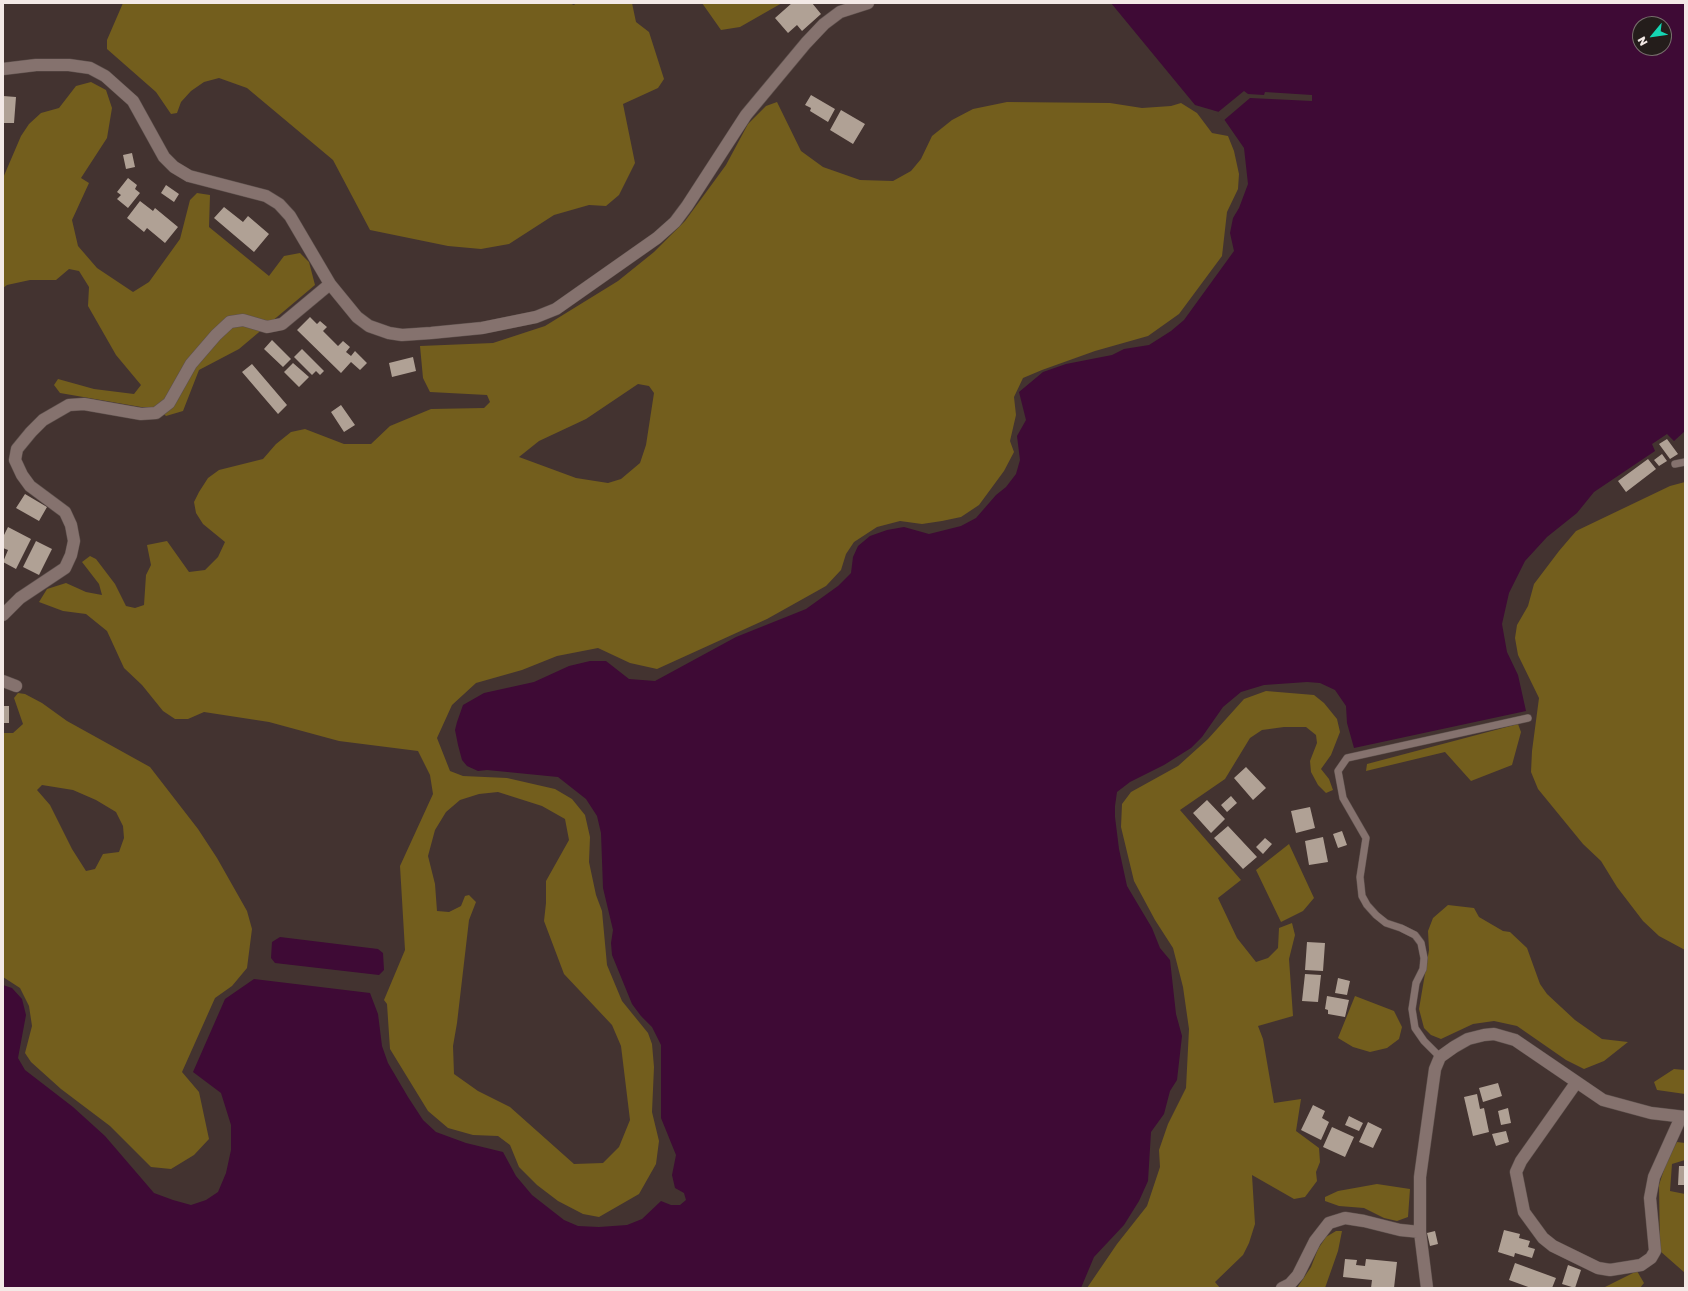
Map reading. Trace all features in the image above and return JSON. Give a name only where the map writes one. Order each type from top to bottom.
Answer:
[{"type":"street","points":[[3,69],[36,65],[69,65],[90,68],[106,76],[133,100],[164,157],[174,167],[189,176],[210,182],[247,189],[266,196],[279,204],[290,216],[330,284],[345,304],[369,326],[389,333],[431,334],[511,323],[536,317],[556,309],[657,238],[675,222],[746,115],[806,44],[824,24],[840,12],[868,3]]},
{"type":"street","points":[[3,615],[20,598],[65,568],[71,555],[74,541],[71,525],[65,512],[30,486],[22,475],[16,460],[17,449],[31,432],[43,420],[69,405],[84,404],[141,414],[156,413],[169,403],[191,364],[216,335],[230,322],[243,320],[267,326],[282,324],[330,284]]},
{"type":"street","points":[[3,681],[16,686]]},
{"type":"street","points":[[1427,1288],[1420,1232],[1420,1178],[1435,1069],[1440,1057],[1468,1039],[1484,1035],[1494,1034],[1515,1040],[1602,1100],[1628,1108],[1683,1117],[1654,1177],[1650,1198],[1655,1251],[1651,1258],[1641,1265],[1610,1270],[1598,1268],[1553,1246],[1543,1238],[1524,1212],[1516,1172],[1521,1161],[1576,1083]]},
{"type":"street","points":[[1282,1288],[1290,1284],[1298,1275],[1315,1241],[1329,1223],[1345,1218],[1400,1230],[1420,1232]]},
{"type":"lane","points":[[1675,464],[1685,462]]},
{"type":"lane","points":[[1440,1057],[1424,1041],[1415,1028],[1412,1009],[1416,983],[1423,969],[1424,958],[1421,943],[1415,935],[1386,923],[1367,905],[1362,896],[1360,877],[1366,838],[1343,798],[1338,771],[1347,758],[1528,718]]},
{"type":"shaded area","points":[[123,3],[569,3],[574,5],[576,3],[632,3],[636,22],[649,32],[664,79],[658,88],[623,104],[635,163],[619,195],[606,206],[589,205],[554,215],[509,244],[481,249],[448,246],[370,230],[333,160],[247,88],[219,78],[204,82],[191,91],[181,102],[177,113],[171,114],[156,92],[107,49],[107,40]]},
{"type":"shaded area","points":[[702,3],[782,3],[740,27],[721,30]]},
{"type":"shaded area","points":[[1111,3],[1685,3],[1685,431],[1674,441],[1667,434],[1652,444],[1655,451],[1594,492],[1577,513],[1547,537],[1525,561],[1509,593],[1502,624],[1507,652],[1518,675],[1526,711],[1354,748],[1347,723],[1346,706],[1335,690],[1320,683],[1307,682],[1264,685],[1241,692],[1223,707],[1202,737],[1191,748],[1164,765],[1130,782],[1117,792],[1115,817],[1119,849],[1127,886],[1152,928],[1160,948],[1170,960],[1176,1014],[1182,1036],[1177,1080],[1170,1091],[1164,1114],[1151,1132],[1148,1181],[1139,1201],[1124,1225],[1094,1257],[1081,1288],[3,1288],[3,985],[12,988],[22,999],[26,1015],[18,1058],[25,1070],[73,1107],[105,1136],[154,1193],[173,1200],[191,1205],[206,1200],[218,1192],[226,1173],[231,1150],[231,1125],[221,1093],[193,1072],[225,999],[254,979],[370,993],[378,1014],[382,1046],[388,1063],[423,1120],[436,1132],[466,1143],[503,1152],[516,1176],[532,1195],[564,1220],[578,1226],[599,1227],[627,1225],[642,1219],[661,1201],[671,1205],[680,1205],[686,1200],[684,1193],[675,1188],[672,1175],[676,1155],[661,1118],[661,1045],[652,1027],[632,1004],[612,955],[611,943],[613,930],[603,888],[601,833],[597,816],[586,799],[558,777],[487,770],[478,771],[467,766],[462,760],[455,730],[463,705],[484,693],[534,682],[569,666],[590,661],[606,661],[629,679],[655,681],[736,637],[806,609],[838,586],[851,573],[853,557],[858,546],[870,536],[887,530],[904,527],[929,534],[961,526],[976,518],[996,495],[1006,487],[1016,474],[1020,460],[1017,436],[1026,420],[1019,392],[1043,372],[1066,364],[1112,355],[1124,349],[1149,345],[1171,331],[1184,320],[1234,251],[1230,233],[1233,218],[1239,208],[1248,184],[1244,148],[1219,112],[1195,105]]},
{"type":"shaded area","points":[[91,82],[106,90],[112,108],[107,138],[81,178],[89,183],[72,220],[78,246],[97,268],[133,292],[149,282],[180,239],[190,200],[197,193],[210,195],[209,227],[269,276],[284,256],[300,253],[309,262],[315,285],[239,349],[199,370],[183,411],[166,416],[157,407],[141,407],[60,393],[54,385],[58,379],[94,389],[134,394],[141,385],[116,355],[88,306],[89,287],[79,271],[69,269],[56,280],[30,280],[7,285],[3,288],[3,178],[21,136],[29,124],[41,113],[59,108],[76,86]]},
{"type":"shaded area","points":[[777,102],[801,151],[823,167],[860,180],[893,181],[911,171],[921,159],[932,136],[952,120],[973,109],[1007,102],[1110,103],[1142,108],[1171,106],[1181,103],[1197,113],[1212,133],[1228,136],[1234,151],[1239,174],[1238,189],[1227,212],[1222,256],[1179,314],[1148,336],[1095,351],[1023,378],[1014,397],[1016,415],[1010,441],[1014,452],[1004,471],[979,505],[961,517],[922,524],[900,521],[877,527],[854,542],[846,554],[841,570],[826,586],[767,619],[657,669],[630,663],[598,648],[557,656],[522,670],[476,683],[452,705],[437,738],[450,771],[463,776],[507,778],[555,789],[572,799],[585,815],[590,837],[589,862],[596,895],[602,911],[607,965],[622,1001],[648,1033],[652,1044],[654,1067],[652,1112],[659,1141],[656,1164],[639,1194],[599,1217],[583,1214],[558,1201],[537,1185],[519,1167],[510,1145],[498,1136],[473,1135],[448,1128],[428,1111],[390,1049],[387,1004],[384,1000],[405,950],[400,866],[433,794],[430,775],[418,751],[339,741],[269,722],[204,712],[188,719],[175,719],[163,711],[142,685],[124,668],[107,631],[86,614],[63,611],[39,602],[47,589],[66,583],[86,592],[102,595],[99,584],[82,562],[90,556],[96,559],[115,584],[126,606],[135,608],[144,605],[146,575],[151,565],[147,545],[167,541],[189,572],[205,570],[218,557],[225,542],[203,524],[196,513],[194,502],[199,492],[208,478],[219,470],[263,459],[276,444],[291,432],[305,429],[344,444],[371,444],[390,426],[431,409],[484,408],[490,402],[487,395],[430,392],[423,378],[420,346],[493,343],[545,326],[618,281],[654,252],[685,221],[726,165],[748,124],[766,106]],"holes":[[[638,384],[649,386],[654,393],[646,445],[640,463],[621,479],[608,483],[576,478],[519,457],[539,441],[586,419]],[[498,792],[542,806],[565,819],[569,840],[546,881],[544,921],[564,974],[612,1025],[621,1046],[630,1120],[619,1147],[603,1163],[574,1164],[510,1107],[478,1091],[454,1074],[453,1046],[469,920],[476,902],[469,895],[465,896],[461,906],[449,912],[437,911],[435,884],[428,856],[435,830],[446,812],[460,800],[479,794]]]},
{"type":"shaded area","points":[[1685,482],[1685,950],[1659,936],[1643,921],[1617,887],[1601,861],[1583,844],[1538,789],[1531,772],[1532,751],[1539,698],[1518,655],[1515,638],[1517,625],[1528,606],[1534,584],[1576,531],[1670,486]]},
{"type":"shaded area","points":[[1266,691],[1314,695],[1324,703],[1337,719],[1340,732],[1331,755],[1321,769],[1329,779],[1333,790],[1326,793],[1318,785],[1311,772],[1310,761],[1317,743],[1316,735],[1306,727],[1284,727],[1262,730],[1250,738],[1225,779],[1180,810],[1241,880],[1218,898],[1237,938],[1256,962],[1268,958],[1278,948],[1279,928],[1292,923],[1295,935],[1289,959],[1293,1016],[1258,1026],[1263,1039],[1274,1103],[1301,1099],[1296,1131],[1319,1148],[1320,1162],[1316,1172],[1317,1181],[1305,1197],[1294,1199],[1252,1175],[1255,1224],[1249,1243],[1243,1255],[1215,1282],[1220,1288],[1087,1288],[1117,1244],[1147,1206],[1160,1167],[1159,1150],[1168,1124],[1186,1088],[1189,1029],[1183,987],[1173,948],[1155,920],[1134,881],[1121,827],[1122,804],[1131,792],[1178,766],[1208,739],[1244,699]]},
{"type":"shaded area","points":[[18,693],[25,694],[42,703],[67,721],[150,767],[198,829],[217,858],[247,911],[252,929],[247,968],[232,986],[215,998],[182,1072],[199,1092],[209,1139],[194,1155],[171,1169],[151,1167],[110,1126],[61,1089],[31,1062],[25,1053],[32,1026],[29,1006],[20,988],[3,977],[3,733],[13,733],[23,724],[14,698]],"holes":[[[42,785],[73,790],[96,800],[116,812],[123,826],[124,838],[119,852],[103,854],[95,869],[86,871],[72,849],[50,805],[37,790]]]},
{"type":"shaded area","points":[[1518,724],[1521,732],[1512,765],[1471,781],[1445,752],[1366,771],[1367,764]]},
{"type":"shaded area","points":[[1289,844],[1314,898],[1303,911],[1281,922],[1256,870]]},
{"type":"shaded area","points":[[1448,905],[1474,908],[1479,917],[1503,931],[1510,932],[1527,948],[1540,984],[1547,994],[1575,1020],[1602,1039],[1628,1042],[1604,1061],[1584,1069],[1566,1060],[1517,1026],[1494,1021],[1473,1024],[1441,1039],[1431,1035],[1424,1028],[1419,1009],[1429,950],[1428,931],[1433,918]]},
{"type":"shaded area","points":[[280,937],[378,949],[383,953],[384,970],[379,975],[275,963],[271,958],[272,942]]},
{"type":"shaded area","points":[[1355,996],[1394,1011],[1402,1027],[1399,1039],[1387,1048],[1370,1052],[1353,1047],[1338,1038]]},
{"type":"shaded area","points":[[1674,1069],[1685,1070],[1685,1094],[1657,1090],[1654,1082]]},
{"type":"shaded area","points":[[1677,1142],[1685,1143],[1685,1160],[1672,1164],[1670,1191],[1685,1194],[1685,1273],[1660,1251],[1659,1185],[1667,1160]]},
{"type":"shaded area","points":[[1377,1184],[1410,1189],[1408,1217],[1397,1221],[1384,1218],[1364,1208],[1339,1206],[1325,1201],[1325,1197],[1338,1191]]},
{"type":"shaded area","points":[[1336,1231],[1342,1231],[1338,1251],[1325,1288],[1297,1288],[1311,1267],[1318,1249],[1326,1237]]},
{"type":"shaded area","points":[[1637,1271],[1644,1283],[1640,1288],[1603,1288]]},
{"type":"pier","points":[[1244,91],[1248,94],[1264,95],[1265,92],[1312,95],[1312,101],[1250,98],[1223,121],[1217,113]]},
{"type":"building","points":[[792,3],[812,3],[821,14],[802,31],[797,25],[788,33],[775,18]]},
{"type":"building","points":[[811,95],[835,109],[828,122],[810,111],[811,108],[805,105]]},
{"type":"building","points":[[3,96],[16,97],[14,123],[3,123]]},
{"type":"building","points":[[841,110],[865,124],[853,144],[830,130]]},
{"type":"building","points":[[132,153],[135,167],[126,169],[123,155]]},
{"type":"building","points":[[128,178],[137,185],[135,189],[140,193],[128,208],[117,199],[121,195],[117,192]]},
{"type":"building","points":[[166,185],[179,194],[174,202],[161,193]]},
{"type":"building","points":[[140,201],[153,211],[155,208],[178,227],[165,243],[147,228],[144,232],[127,218]]},
{"type":"building","points":[[224,207],[243,222],[248,216],[269,234],[254,252],[214,218]]},
{"type":"building","points":[[310,317],[317,324],[320,321],[327,327],[323,331],[338,346],[343,341],[350,347],[346,352],[351,356],[355,351],[367,363],[360,370],[351,362],[341,373],[297,330]]},
{"type":"building","points":[[272,340],[291,359],[283,367],[264,349]]},
{"type":"building","points":[[302,349],[324,371],[320,375],[316,371],[312,375],[294,357]]},
{"type":"building","points":[[413,357],[416,371],[392,377],[389,363]]},
{"type":"building","points":[[293,363],[309,377],[299,387],[284,372]]},
{"type":"building","points":[[252,364],[287,405],[278,414],[242,372]]},
{"type":"building","points":[[341,405],[355,425],[344,432],[331,412]]},
{"type":"building","points":[[1667,439],[1678,454],[1670,459],[1659,444]]},
{"type":"building","points":[[1662,454],[1667,461],[1659,466],[1654,460]]},
{"type":"building","points":[[1648,459],[1656,469],[1626,492],[1618,481]]},
{"type":"building","points":[[25,494],[47,507],[39,521],[16,508]]},
{"type":"building","points":[[8,527],[31,539],[16,569],[3,562],[8,550],[3,548],[3,537]]},
{"type":"building","points":[[36,541],[52,549],[39,575],[23,567]]},
{"type":"building","points":[[3,706],[9,706],[9,723],[3,723]]},
{"type":"building","points":[[1246,767],[1266,788],[1253,800],[1234,778]]},
{"type":"building","points":[[1231,796],[1237,803],[1227,812],[1221,805]]},
{"type":"building","points":[[1207,800],[1225,819],[1211,833],[1193,813]]},
{"type":"building","points":[[1310,807],[1315,828],[1296,833],[1291,811]]},
{"type":"building","points":[[1228,826],[1257,857],[1243,869],[1214,838]]},
{"type":"building","points":[[1342,831],[1347,845],[1338,848],[1333,834]]},
{"type":"building","points":[[1323,837],[1328,862],[1309,865],[1305,841]]},
{"type":"building","points":[[1265,838],[1272,844],[1263,854],[1256,847]]},
{"type":"building","points":[[1307,942],[1325,943],[1323,971],[1305,970]]},
{"type":"building","points":[[1305,974],[1321,975],[1318,1002],[1302,1001]]},
{"type":"building","points":[[1338,978],[1350,981],[1347,995],[1335,993]]},
{"type":"building","points":[[1327,996],[1349,1000],[1345,1017],[1328,1014],[1328,1010],[1325,1009]]},
{"type":"building","points":[[1498,1083],[1502,1096],[1483,1102],[1479,1088]]},
{"type":"building","points":[[1477,1094],[1480,1109],[1484,1108],[1489,1132],[1473,1136],[1464,1097]]},
{"type":"building","points":[[1313,1105],[1325,1111],[1322,1118],[1329,1122],[1321,1140],[1301,1130]]},
{"type":"building","points":[[1508,1108],[1511,1123],[1501,1125],[1498,1111]]},
{"type":"building","points":[[1349,1116],[1363,1123],[1359,1131],[1345,1125]]},
{"type":"building","points":[[1368,1122],[1382,1129],[1373,1148],[1359,1142]]},
{"type":"building","points":[[1332,1127],[1354,1137],[1345,1157],[1323,1147]]},
{"type":"building","points":[[1506,1131],[1509,1142],[1496,1146],[1492,1134]]},
{"type":"building","points":[[1679,1166],[1685,1166],[1685,1185],[1678,1185]]},
{"type":"building","points":[[1504,1230],[1520,1234],[1519,1238],[1530,1241],[1528,1247],[1535,1249],[1532,1258],[1515,1253],[1514,1257],[1498,1252]]},
{"type":"building","points":[[1435,1231],[1438,1244],[1430,1246],[1427,1233]]},
{"type":"building","points":[[1345,1259],[1357,1260],[1356,1265],[1365,1266],[1366,1259],[1397,1262],[1394,1288],[1371,1288],[1372,1280],[1343,1277]]},
{"type":"building","points":[[1515,1263],[1556,1278],[1552,1288],[1531,1288],[1509,1280]]},
{"type":"building","points":[[1568,1265],[1581,1270],[1575,1288],[1562,1284]]}]
